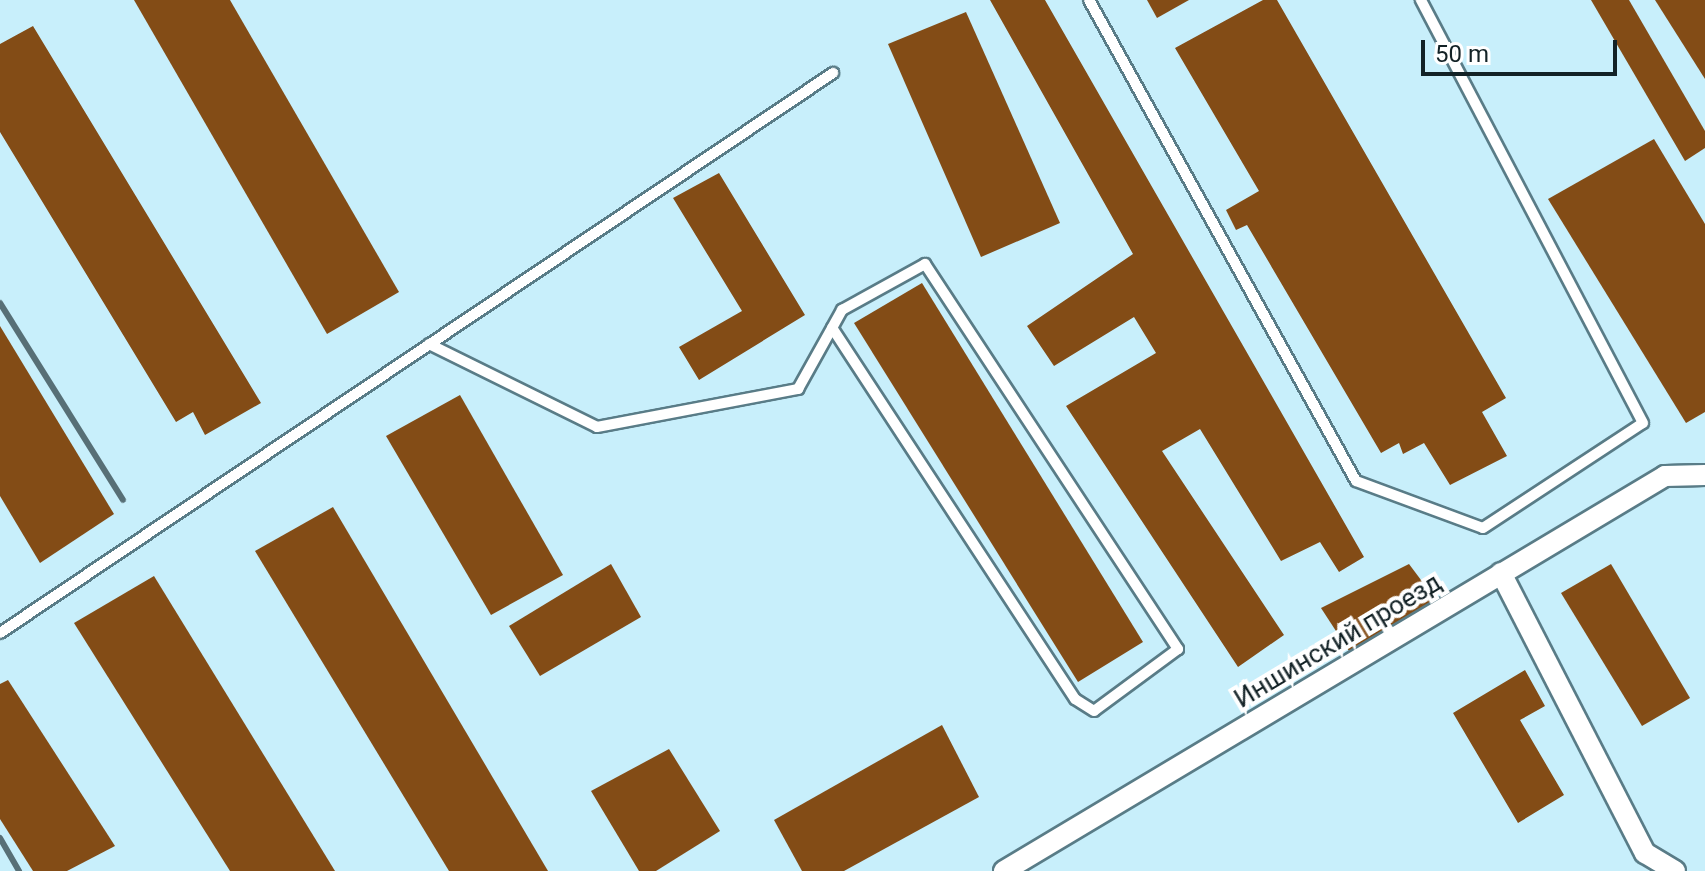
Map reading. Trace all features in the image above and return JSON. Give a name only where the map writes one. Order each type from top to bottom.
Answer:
[{"type":"street","name":"Иншинский проезд","points":[[1004,871],[1665,476],[1705,475]]},
{"type":"street","points":[[1501,573],[1645,853],[1675,871]]},
{"type":"lane","points":[[1089,0],[1356,481],[1483,528],[1643,423],[1421,0]]},
{"type":"lane","points":[[0,633],[833,73]]},
{"type":"lane","points":[[429,344],[597,427],[798,389],[842,310],[925,264],[1178,649],[1094,711],[1075,699],[832,328]]},
{"type":"building","points":[[134,0],[230,0],[399,292],[327,334]]},
{"type":"building","points":[[990,0],[1045,0],[1364,557],[1339,572],[1320,542],[1281,561],[1200,429],[1162,451],[1284,635],[1238,667],[1066,406],[1156,353],[1134,317],[1054,366],[1027,326],[1133,254]]},
{"type":"building","points":[[1147,0],[1189,0],[1157,18]]},
{"type":"building","points":[[1263,0],[1277,0],[1506,398],[1482,412],[1507,456],[1450,485],[1424,443],[1403,454],[1399,443],[1381,453],[1247,225],[1236,230],[1226,210],[1259,191],[1175,48]]},
{"type":"building","points":[[1591,0],[1629,0],[1705,131],[1705,148],[1685,161]]},
{"type":"building","points":[[1655,0],[1705,0],[1705,79]]},
{"type":"building","points":[[966,12],[1060,223],[981,257],[888,44]]},
{"type":"building","points":[[33,26],[261,403],[205,435],[193,412],[176,422],[0,132],[0,44]]},
{"type":"building","points":[[1654,139],[1705,224],[1705,412],[1686,423],[1548,199]]},
{"type":"building","points":[[719,173],[805,315],[699,380],[679,347],[742,311],[673,198]]},
{"type":"building","points":[[922,283],[1143,642],[1078,682],[854,323]]},
{"type":"building","points":[[0,326],[114,514],[40,563],[0,496]]},
{"type":"building","points":[[460,395],[563,575],[491,615],[386,436]]},
{"type":"building","points":[[333,507],[548,871],[449,871],[255,551]]},
{"type":"building","points":[[611,564],[641,617],[540,676],[509,626]]},
{"type":"building","points":[[1409,564],[1436,600],[1349,651],[1321,608]]},
{"type":"building","points":[[1611,564],[1690,698],[1642,726],[1561,593]]},
{"type":"building","points":[[154,576],[335,871],[230,871],[74,623]]},
{"type":"building","points":[[1525,670],[1545,706],[1520,720],[1564,795],[1518,823],[1453,713]]},
{"type":"building","points":[[8,680],[115,846],[67,871],[33,871],[0,819],[0,684]]},
{"type":"building","points":[[942,725],[979,797],[844,871],[802,871],[774,820]]},
{"type":"building","points":[[669,749],[720,831],[656,871],[639,871],[591,791]]},
{"type":"railway","points":[[0,303],[123,500]]},
{"type":"railway","points":[[0,838],[19,871]]}]
